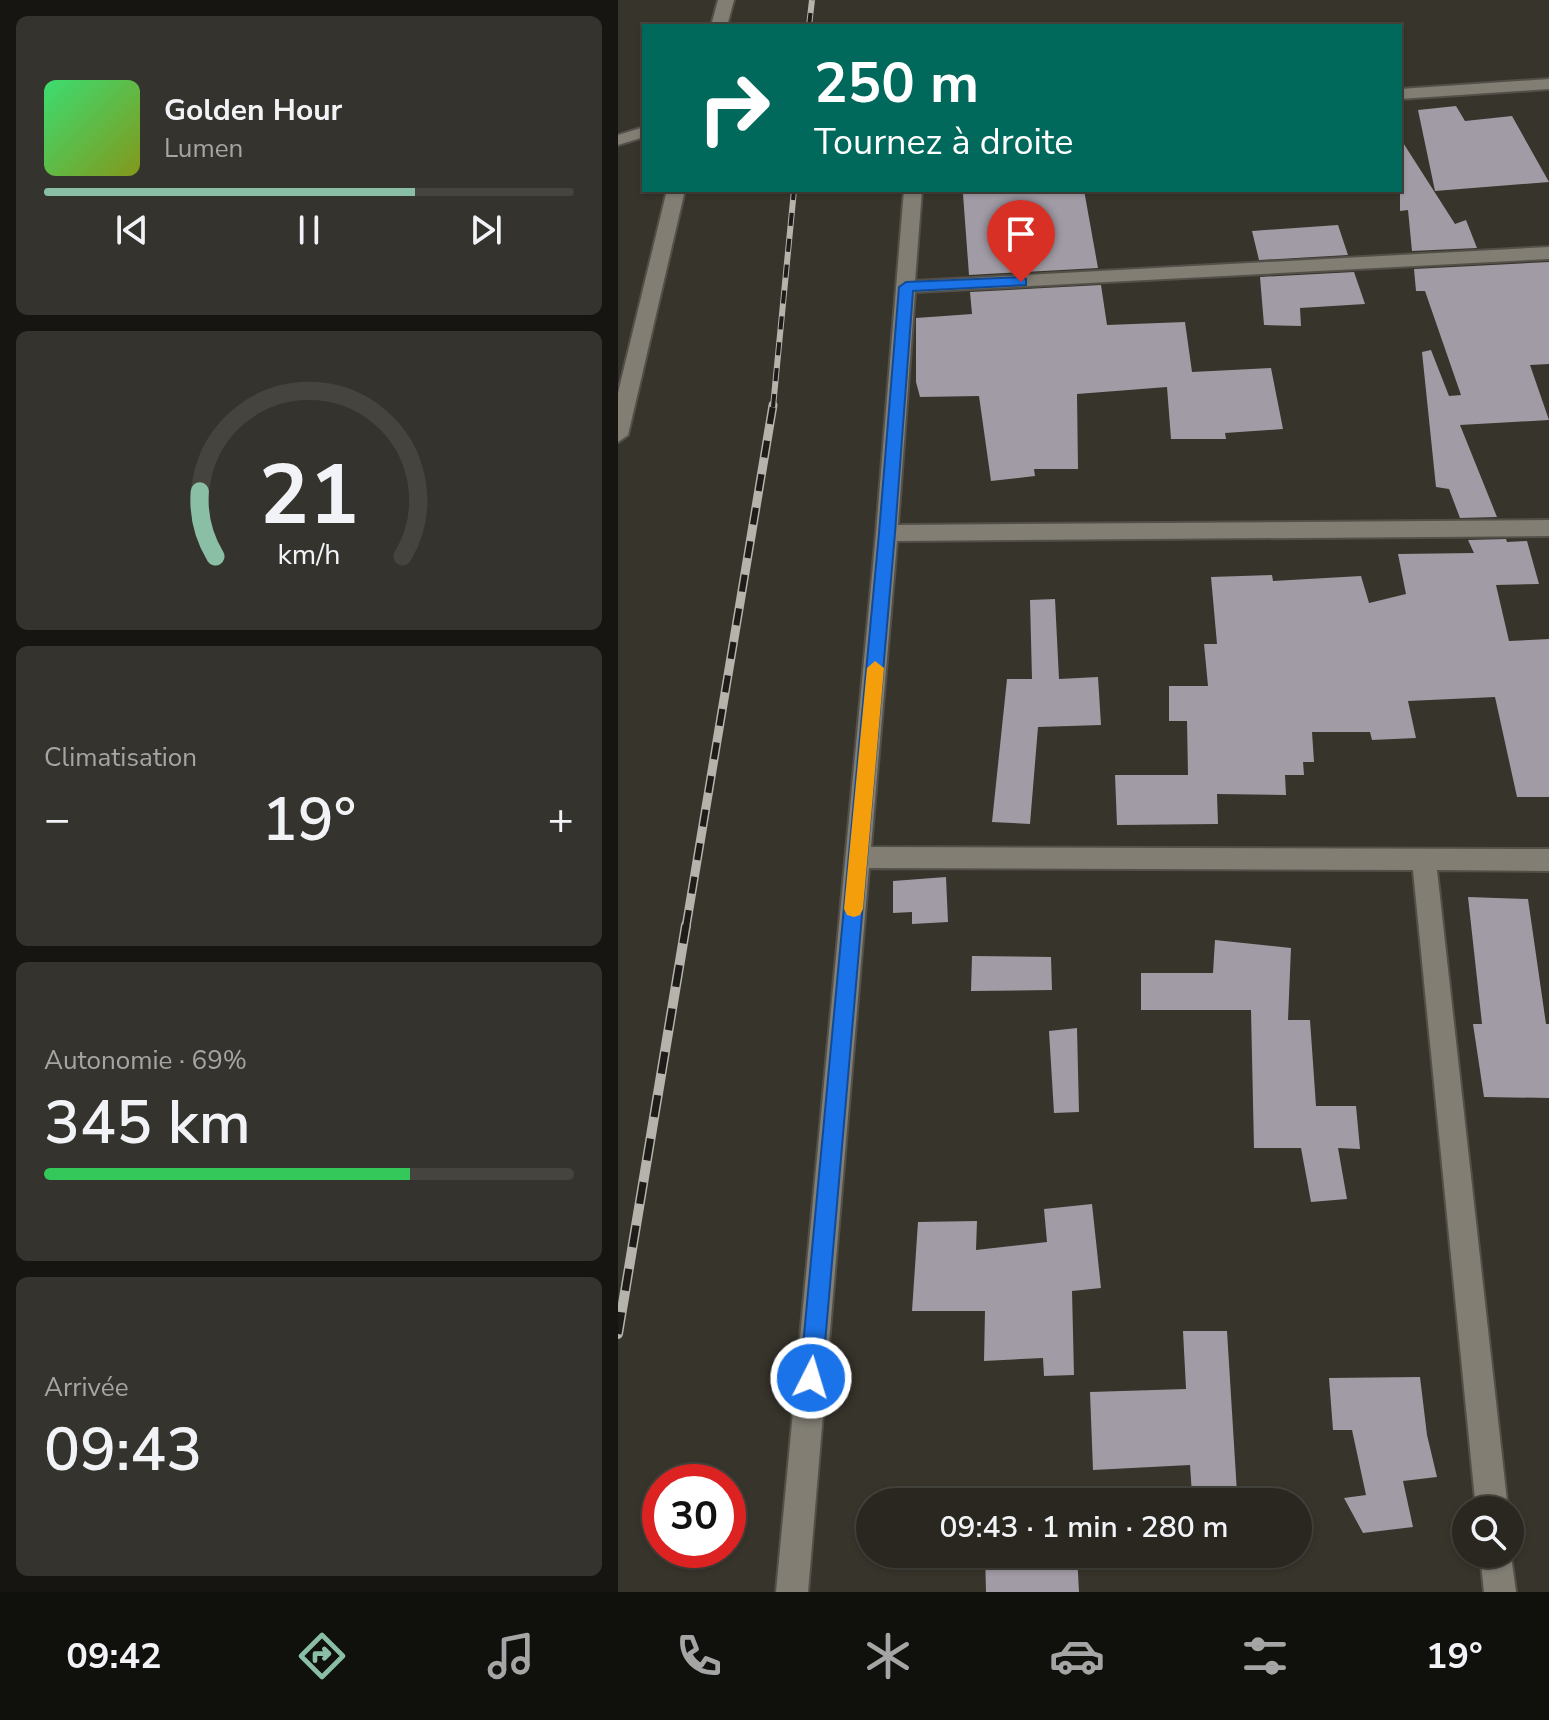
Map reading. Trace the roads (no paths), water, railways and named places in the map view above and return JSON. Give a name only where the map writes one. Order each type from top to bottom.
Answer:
[{"type":"street","points":[[720,24],[726,0]]},
{"type":"street","points":[[1402,94],[1549,84]]},
{"type":"street","points":[[618,140],[642,133]]},
{"type":"street","points":[[618,435],[676,192]]},
{"type":"street","points":[[792,1592],[887,533],[913,192]]},
{"type":"street","points":[[906,287],[1549,253]]},
{"type":"street","points":[[887,533],[1549,528]]},
{"type":"street","points":[[858,857],[1549,860]]},
{"type":"street","points":[[1424,861],[1491,1496]]},
{"type":"street","points":[[1497,1568],[1500,1592]]},
{"type":"railway","points":[[809,24],[812,0]]},
{"type":"railway","points":[[773,407],[794,192]]},
{"type":"railway","points":[[686,927],[773,405]]},
{"type":"railway","points":[[618,1334],[686,925]]}]
